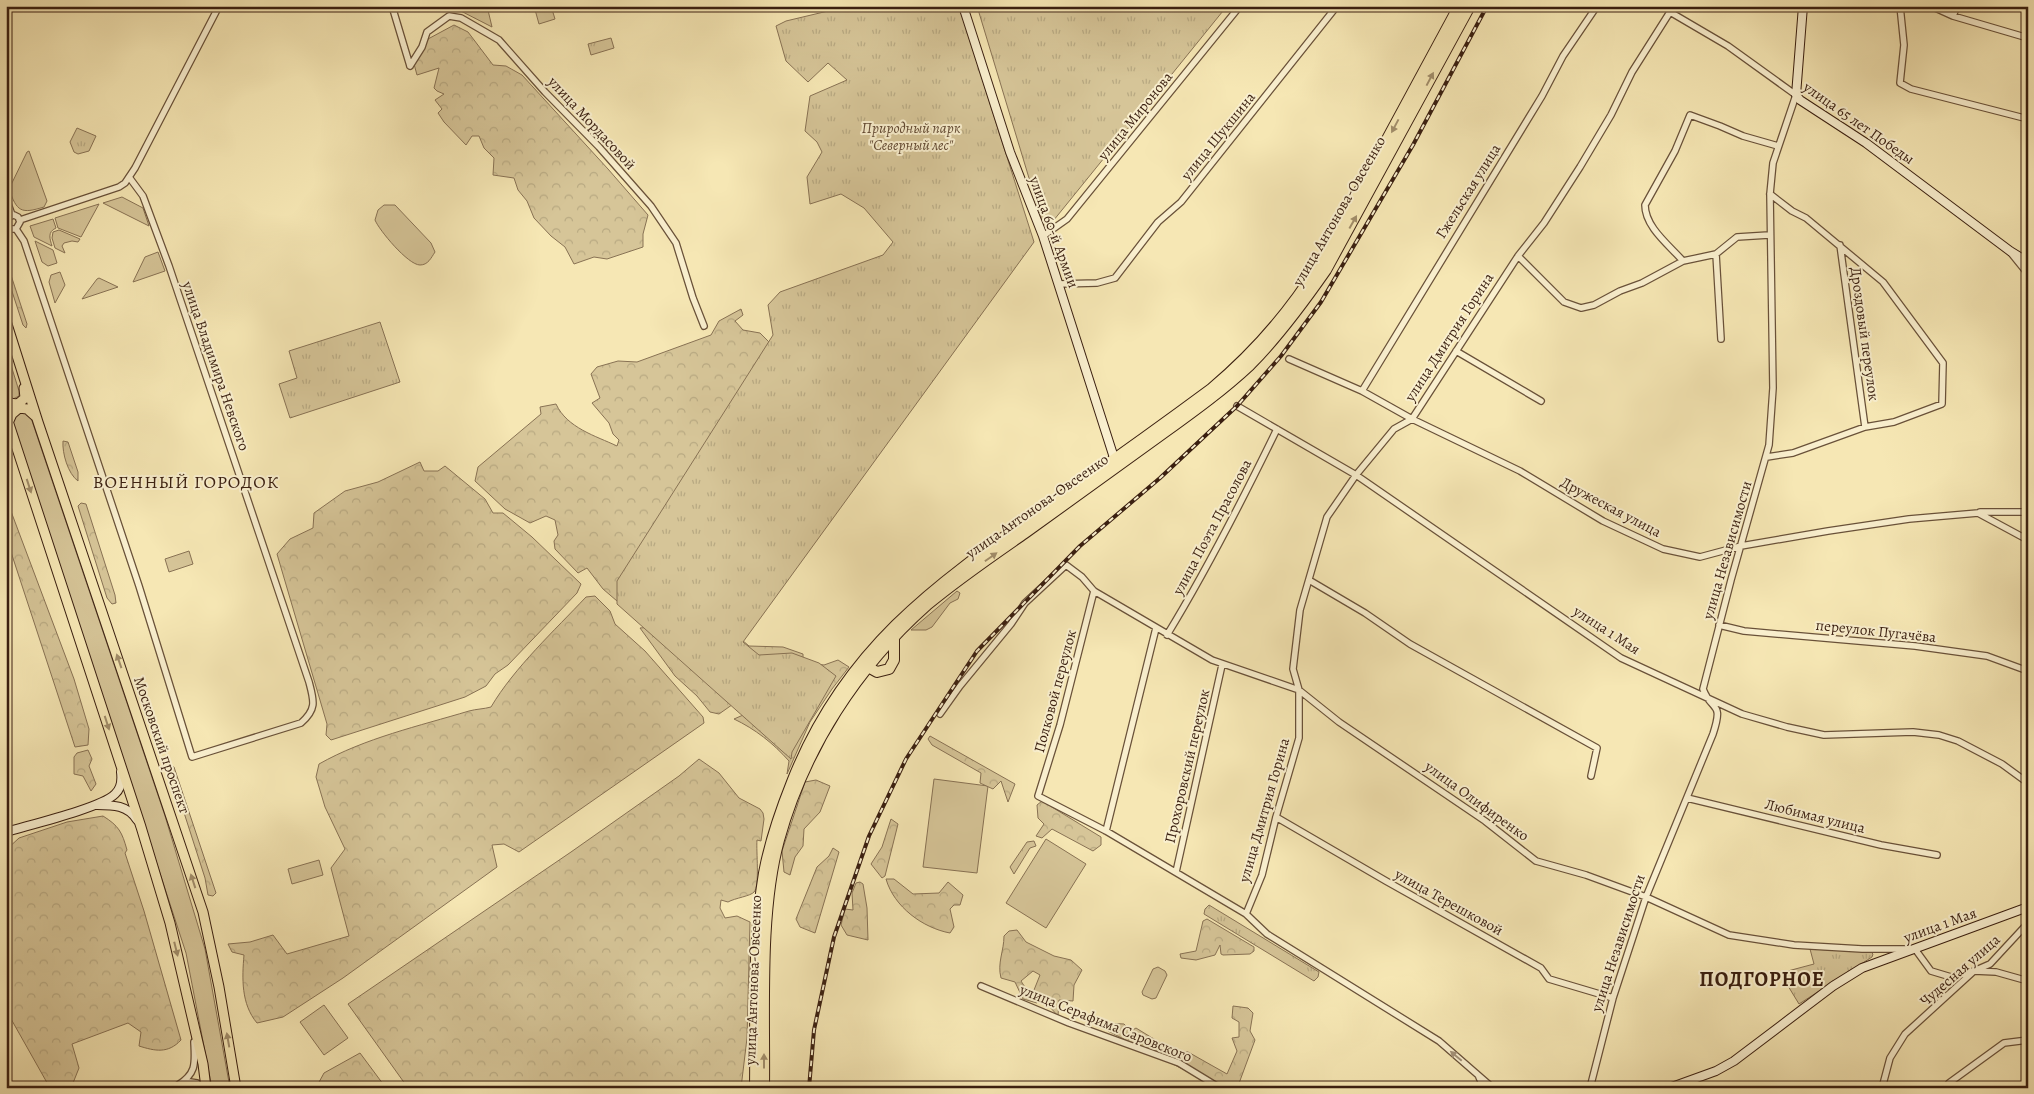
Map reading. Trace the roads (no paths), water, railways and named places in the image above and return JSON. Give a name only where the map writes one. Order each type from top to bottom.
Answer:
[{"type":"highway","name":"улица Антонова-Овсеенко","points":[[1458,18],[1459,6]]},
{"type":"highway","name":"улица Антонова-Овсеенко","points":[[755,1088],[755,952],[764,872],[772,839],[801,758],[818,724],[866,656],[919,602],[946,579],[1215,395],[1259,350],[1276,337],[1300,308],[1326,270],[1458,18],[1470,6]]},
{"type":"highway","name":"улица Антонова-Овсеенко","points":[[764,1088],[768,913],[779,840],[809,760],[826,727],[845,697],[868,667],[926,606],[1115,463]]},
{"type":"highway","points":[[866,656],[865,661],[868,667],[880,672],[891,667],[894,660],[894,638]]},
{"type":"main road","name":"Московский проспект","points":[[6,321],[36,417],[203,912],[219,987],[236,1088]]},
{"type":"main road","name":"Московский проспект","points":[[6,401],[8,404],[18,404],[25,398],[24,379]]},
{"type":"main road","points":[[36,417],[27,409],[19,408],[7,419],[141,827],[170,923],[194,1025],[206,1088]]},
{"type":"street","points":[[9,228],[20,224],[20,220],[119,187],[130,177],[219,6]]},
{"type":"street","points":[[392,6],[407,51],[416,55]]},
{"type":"street","name":"улица 60-й Армии","points":[[963,6],[1010,152],[1043,236],[1115,463]]},
{"type":"street","name":"улица Миронова","points":[[1043,236],[1067,219],[1240,6]]},
{"type":"street","name":"улица Шукшина","points":[[1058,284],[1097,283],[1115,278],[1158,222],[1181,202],[1337,6]]},
{"type":"street","name":"Гжельская улица","points":[[1362,391],[1542,96],[1563,56],[1598,6]]},
{"type":"street","name":"улица Независимости","points":[[1594,1077],[1613,998],[1646,897],[1713,734],[1718,717],[1718,710],[1703,689],[1719,625],[1767,457],[1773,388],[1769,235],[1770,194],[1773,163],[1796,95],[1802,6]]},
{"type":"street","points":[[1900,6],[1904,45],[1900,83],[1910,90],[2028,119]]},
{"type":"street","points":[[1931,6],[1953,16],[2028,38]]},
{"type":"street","points":[[1953,16],[1957,6]]},
{"type":"street","name":"улица 65 лет Победы","points":[[1670,12],[1728,46],[1796,95],[1800,100],[1866,143],[2010,251],[2028,262]]},
{"type":"street","name":"улица Дмитрия Горина","points":[[1246,914],[1262,876],[1276,817],[1299,738],[1299,690],[1293,669],[1300,610],[1327,518],[1356,475],[1394,429],[1412,419],[1518,256],[1544,223],[1580,167],[1611,115],[1632,72],[1670,12]]},
{"type":"street","name":"улица Мордасовой","points":[[407,51],[410,66],[422,47],[427,32],[449,16],[461,18],[499,40],[651,206],[676,243],[692,298],[704,326]]},
{"type":"street","points":[[1683,260],[1652,226],[1645,214],[1646,206],[1675,151],[1690,115],[1743,136],[1778,146]]},
{"type":"street","name":"улица Владимира Невского","points":[[9,228],[24,241],[139,586],[192,757],[301,723],[310,715],[314,701],[303,664],[169,266],[143,196],[130,177]]},
{"type":"street","name":"Дроздовый переулок","points":[[1767,457],[1793,453],[1865,427],[1894,422],[1942,404],[1943,362],[1883,282],[1806,218],[1792,211],[1770,194]]},
{"type":"street","points":[[6,198],[9,217],[16,216],[20,220]]},
{"type":"street","points":[[1518,256],[1564,302],[1581,308],[1594,305],[1620,291],[1642,283],[1683,260],[1716,254],[1737,237],[1769,235]]},
{"type":"street","name":"Дроздовый переулок","points":[[1840,245],[1865,427]]},
{"type":"street","points":[[2010,251],[2028,274]]},
{"type":"street","points":[[1716,254],[1721,339]]},
{"type":"street","points":[[1456,350],[1541,402]]},
{"type":"street","name":"Дружеская улица","points":[[1289,359],[1362,391],[1412,419],[1520,471],[1603,521],[1663,549],[1700,557],[1741,546],[1909,518],[1978,512],[2028,512]]},
{"type":"street","name":"улица 1 Мая","points":[[1237,406],[1356,475],[1621,658],[1742,714],[1824,735],[1913,732],[1939,735],[1958,741],[2002,764],[2028,783]]},
{"type":"street","name":"улица Поэта Прасолова","points":[[1167,635],[1190,599],[1238,510],[1276,429]]},
{"type":"street","points":[[1978,512],[2028,540]]},
{"type":"street","name":"улица Олифиренко","points":[[940,714],[960,686],[1012,624],[1025,603],[1066,565],[1082,577],[1094,592],[1222,665],[1299,690],[1338,722],[1478,816],[1536,860],[1586,875],[1646,897],[1729,935],[1794,945],[1862,949],[1915,949]]},
{"type":"street","points":[[1309,580],[1365,613],[1410,644],[1597,748],[1592,776]]},
{"type":"street","name":"Полковой переулок","points":[[1094,592],[1060,725],[1038,796],[1106,831]]},
{"type":"street","name":"переулок Пугачёва","points":[[1719,625],[1744,631],[1915,646],[1987,656],[2028,671]]},
{"type":"street","points":[[1156,628],[1106,831],[1246,914],[1267,934],[1439,1041],[1493,1088]]},
{"type":"street","name":"Прохоровский переулок","points":[[1176,872],[1222,665]]},
{"type":"street","points":[[6,832],[95,805],[115,795],[120,787],[122,778],[119,760]]},
{"type":"street","name":"Любимая улица","points":[[1687,798],[1881,845],[1937,855]]},
{"type":"street","points":[[95,805],[116,805],[127,809],[141,827]]},
{"type":"street","name":"улица Терешковой","points":[[1276,817],[1541,968],[1549,979],[1613,998]]},
{"type":"street","name":"улица 1 Мая","points":[[1669,1088],[1716,1071],[1734,1061],[1834,986],[1862,968],[2028,907]]},
{"type":"street","name":"Чудесная улица","points":[[1882,1088],[1890,1058],[1905,1034],[1974,971],[1990,964],[2028,923]]},
{"type":"street","points":[[1915,949],[1931,971],[1950,976],[1974,971],[1996,972],[2028,981]]},
{"type":"street","name":"улица Серафима Саровского","points":[[981,986],[1070,1023],[1178,1063],[1220,1088]]},
{"type":"street","points":[[171,1088],[188,1079],[195,1064],[194,1025]]},
{"type":"street","points":[[1949,1083],[2004,1043],[2028,1040]]},
{"type":"street","points":[[1476,1073],[1484,1088]]},
{"type":"street","points":[[1590,1088],[1594,1077]]},
{"type":"street","points":[[1594,1077],[1594,1088]]},
{"type":"street","points":[[178,1085],[190,1082],[196,1083],[200,1088]]},
{"type":"railway","points":[[809,1088],[814,1030],[834,937],[869,836],[906,759],[977,651],[1080,546],[1160,478],[1237,406],[1281,356],[1321,302],[1413,145],[1487,6]]},
{"type":"district","name":"ВОЕННЫЙ ГОРОДОК","points":[[186,482]]},
{"type":"district","name":"ПОДГОРНОЕ","points":[[1762,979]]},
{"type":"park label","name":"Природный парк \"Северный лес\"","points":[[911,136]]}]
